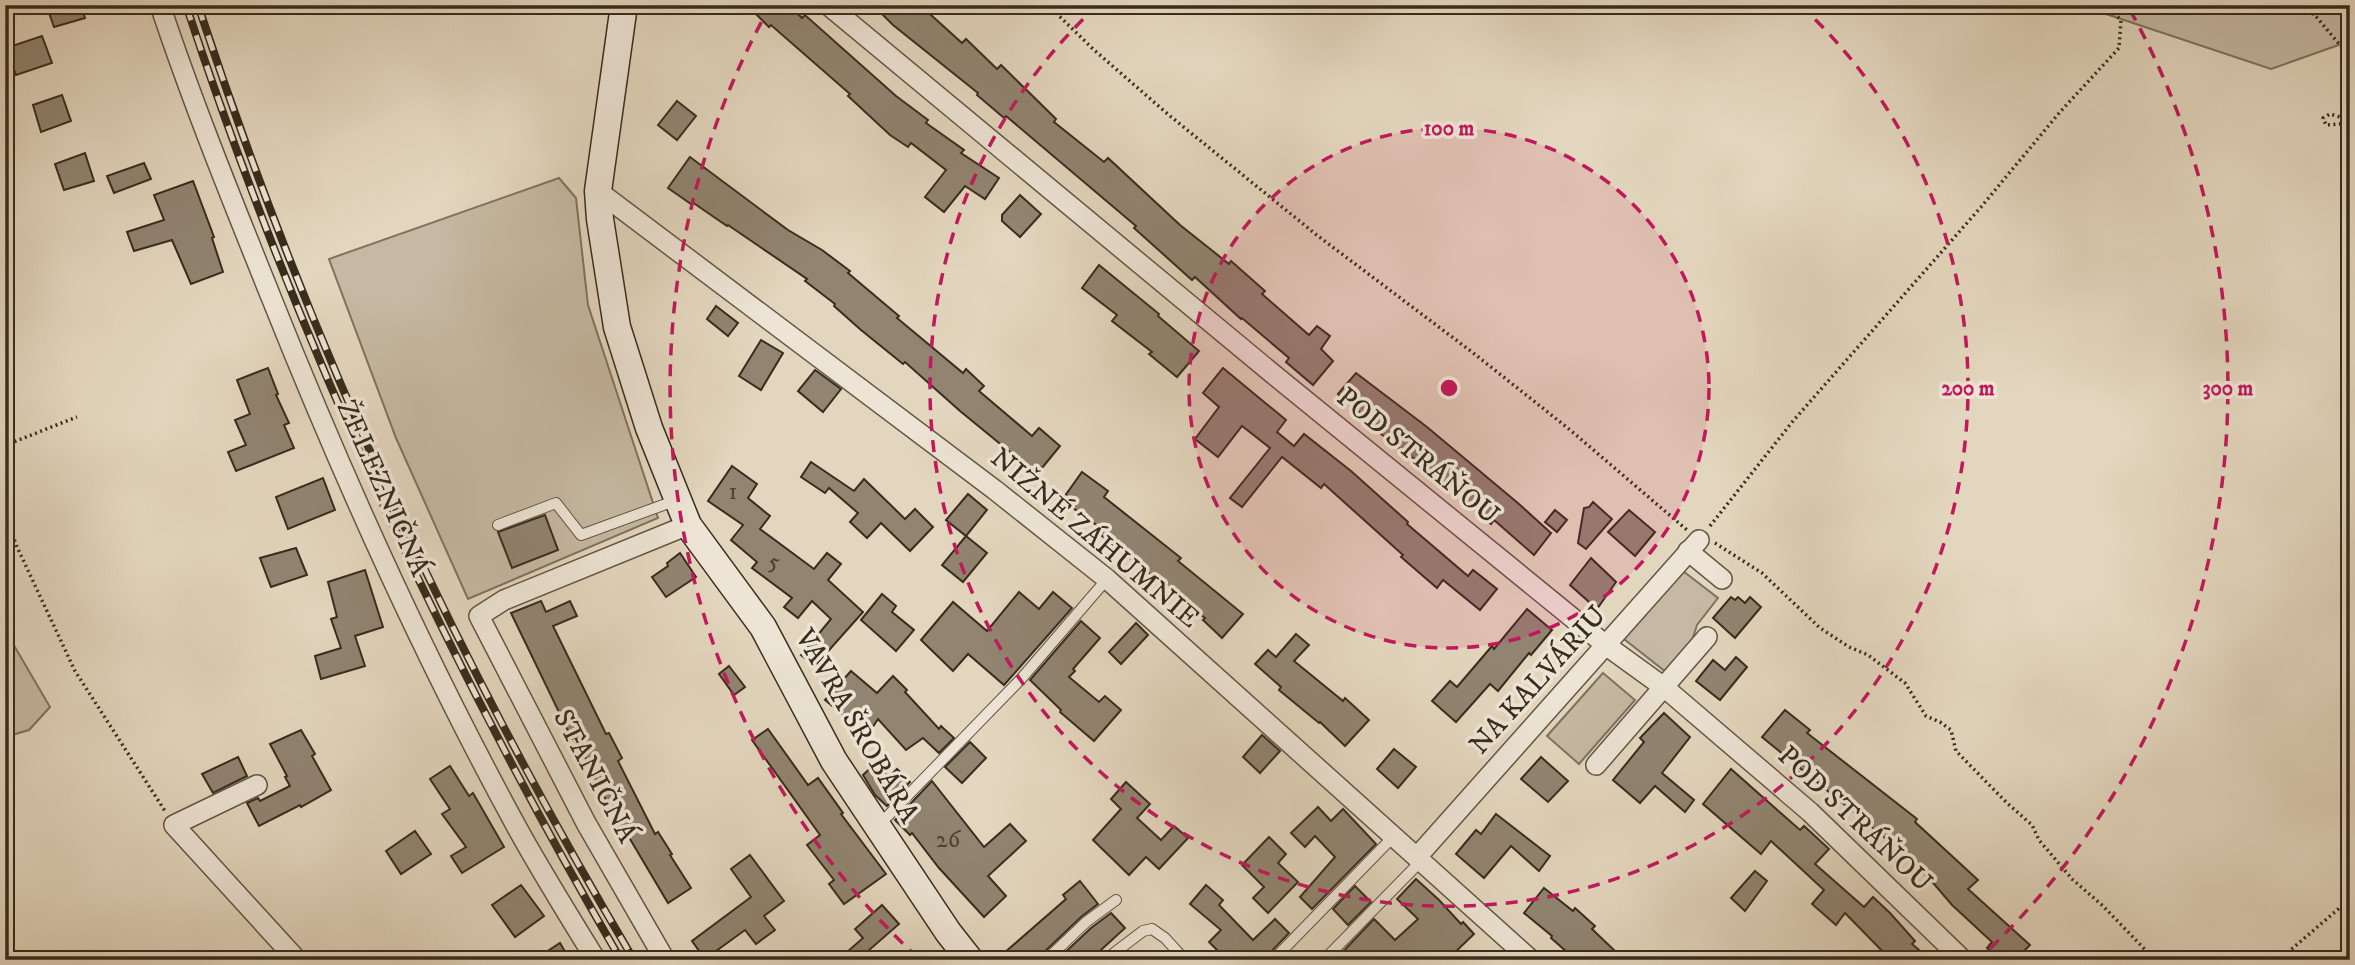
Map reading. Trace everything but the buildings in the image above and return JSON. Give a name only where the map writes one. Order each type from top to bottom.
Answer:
[{"type":"street","name":"VAVRA ŠROBÁRA","points":[[624,5],[598,191],[617,327],[649,428],[688,525],[764,627],[834,761],[948,932],[970,960]]},
{"type":"street","name":"POD STRÁŇOU","points":[[828,5],[1273,374],[1607,646],[1665,688],[1810,812],[1963,960]]},
{"type":"street","name":"ŽELEZNIČNÁ","points":[[163,9],[205,132],[324,429],[372,535],[484,765],[522,836],[596,960]]},
{"type":"street","name":"NIŽNÉ ZÁHUMNIE","points":[[598,191],[995,490],[1107,579],[1531,960]]},
{"type":"street","name":"STANIČNÁ","points":[[665,960],[586,823],[479,616],[504,600],[688,525]]},
{"type":"street","name":"NA KALVÁRIU","points":[[1420,859],[1694,546]]},
{"type":"street","points":[[1694,546],[1722,579]]},
{"type":"street","points":[[1596,765],[1707,637]]},
{"type":"street","points":[[257,785],[174,825],[297,960]]},
{"type":"lane","points":[[498,525],[556,503],[581,535],[677,499]]},
{"type":"lane","points":[[877,826],[1021,678],[1107,579]]},
{"type":"lane","points":[[1273,960],[1393,837]]},
{"type":"lane","points":[[1324,960],[1420,859]]},
{"type":"lane","points":[[1046,960],[1086,922],[1115,900]]},
{"type":"lane","points":[[1105,960],[1143,930],[1152,929],[1165,938],[1185,960]]},
{"type":"path","points":[[1048,5],[1103,58],[1180,125],[1318,236],[1483,360],[1569,429],[1694,546]]},
{"type":"path","points":[[1694,546],[1793,421],[2060,112],[2119,48],[2121,20],[2110,10],[2092,5]]},
{"type":"path","points":[[2252,5],[2314,14],[2350,57]]},
{"type":"path","points":[[2314,14],[2325,5]]},
{"type":"path","points":[[2330,114],[2350,122],[2326,125],[2323,118],[2330,114]]},
{"type":"path","points":[[5,447],[77,417]]},
{"type":"path","points":[[5,514],[17,547],[75,671],[174,825]]},
{"type":"path","points":[[1694,546],[1715,543],[1762,573],[1820,628],[1868,656],[1905,683],[1926,716],[1951,730],[1956,751],[2032,825],[2039,840],[2071,879],[2103,906],[2155,960]]},
{"type":"path","points":[[2279,960],[2350,899]]},
{"type":"shaded area","points":[[2079,5],[2350,5],[2350,41],[2271,69]]},
{"type":"shaded area","points":[[559,178],[576,198],[588,305],[658,518],[468,599],[396,438],[329,259]]},
{"type":"shaded area","points":[[1683,571],[1718,598],[1697,625],[1692,641],[1666,672],[1624,639]]},
{"type":"shaded area","points":[[12,642],[50,707],[29,730],[5,737],[5,645]]},
{"type":"shaded area","points":[[1603,673],[1635,700],[1579,764],[1547,736]]},
{"type":"railway","points":[[186,5],[275,252],[378,494],[494,730],[621,960]]},
{"type":"railway","points":[[198,5],[287,252],[390,494],[506,731],[634,960]]}]
